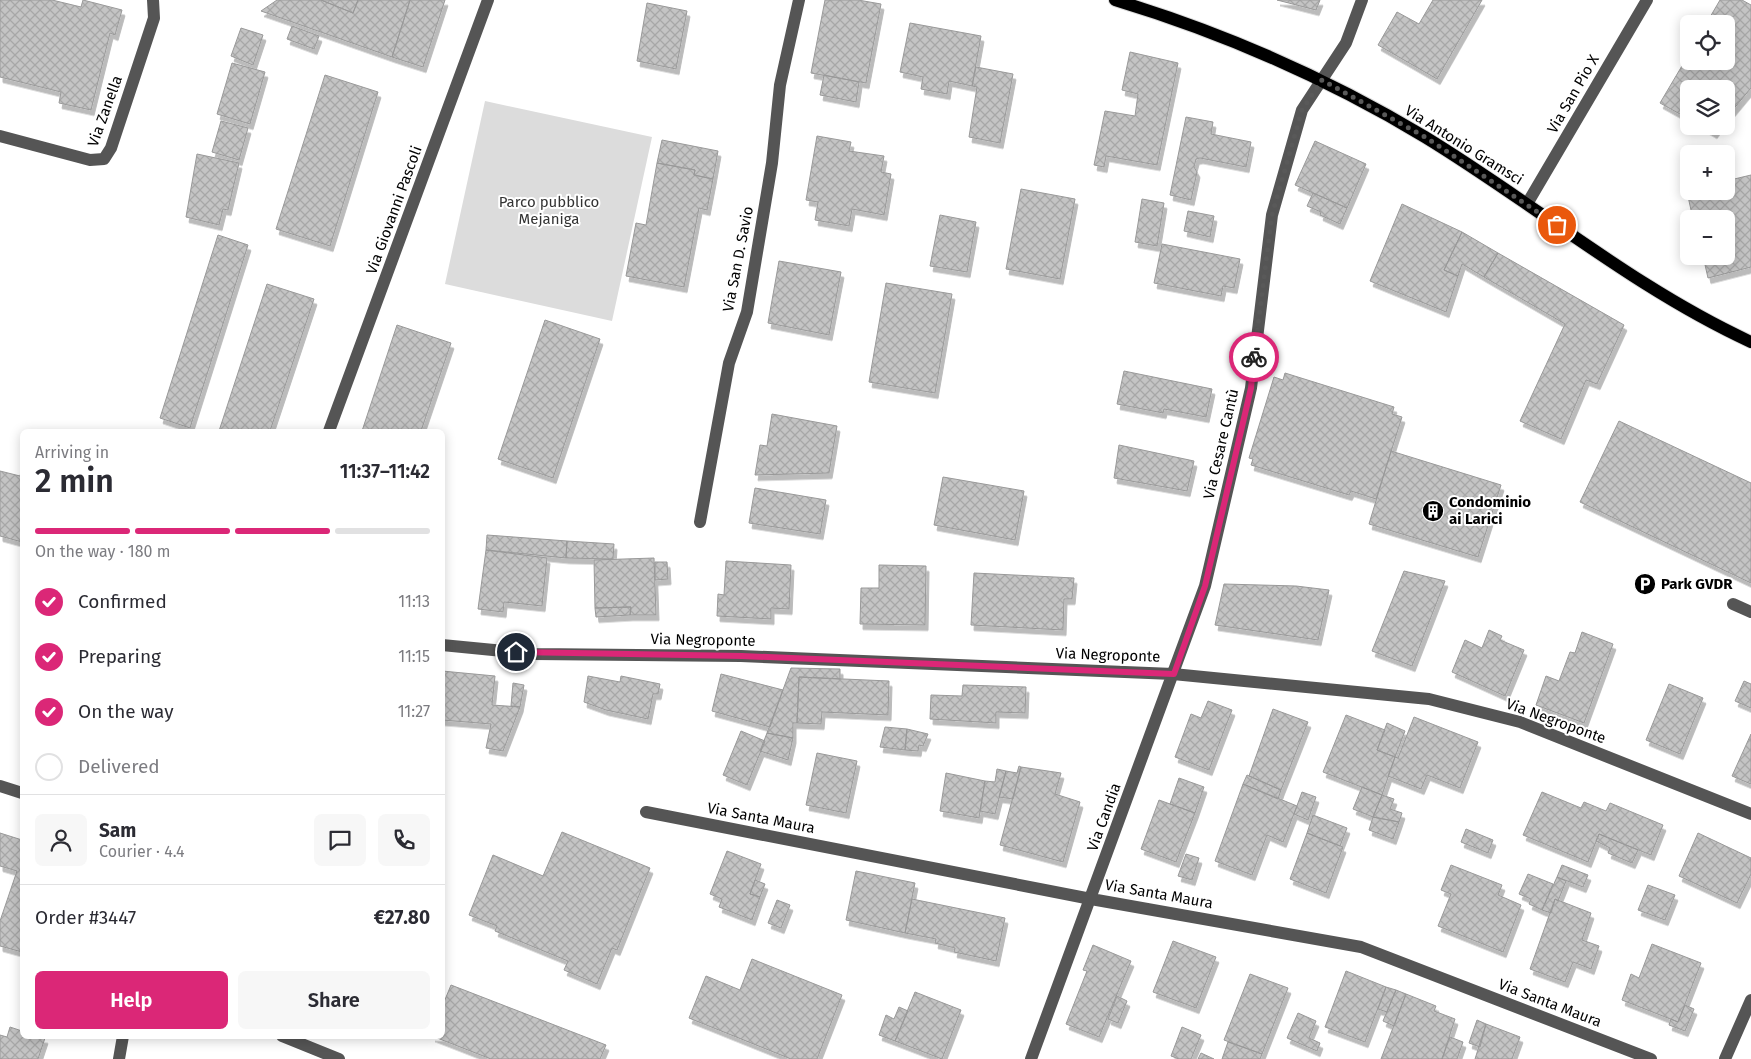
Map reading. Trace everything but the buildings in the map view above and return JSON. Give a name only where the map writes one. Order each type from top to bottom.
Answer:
[{"type":"main road","name":"Via Antonio Gramsci","points":[[1115,0],[1179,20],[1247,46],[1322,80],[1425,137],[1661,295],[1709,323],[1751,342]]},
{"type":"street","name":"Via Zanella","points":[[0,136],[90,160],[104,159],[111,148],[154,18],[153,0]]},
{"type":"street","name":"Via Giovanni Pascoli","points":[[330,429],[488,0]]},
{"type":"street","name":"Via San D. Savio","points":[[700,522],[729,363],[747,312],[772,163],[780,85],[799,0]]},
{"type":"street","name":"Via Cesare Cantù","points":[[1205,586],[1251,388],[1272,215],[1302,110],[1346,43],[1362,0]]},
{"type":"street","name":"Via San Pio X","points":[[1527,204],[1647,0]]},
{"type":"street","name":"Via Candia","points":[[1030,1059],[1091,899],[1205,586]]},
{"type":"street","points":[[1733,604],[1751,612]]},
{"type":"street","name":"Via Negroponte","points":[[445,645],[534,654],[742,656],[1174,674],[1429,698],[1520,722],[1751,814]]},
{"type":"street","points":[[0,786],[20,792]]},
{"type":"street","name":"Via Santa Maura","points":[[646,812],[1091,899],[1362,947],[1651,1059]]},
{"type":"street","points":[[1725,1059],[1751,1000]]},
{"type":"street","points":[[119,1059],[122,1039]]},
{"type":"street","points":[[289,1039],[339,1059]]},
{"type":"green space","name":"Parco pubblico Mejaniga","points":[[485,101],[652,137],[612,321],[445,284]]},
{"type":"way so far","points":[[1254,357],[1272,215],[1302,110],[1322,80],[1425,137],[1557,225]]},
{"type":"place","name":"Condominio ai Larici","points":[[1433,511]]},
{"type":"place","name":"Park GVDR","points":[[1645,584]]},
{"type":"route","points":[[516,652],[534,654],[742,656],[1174,674],[1205,586],[1251,388],[1254,357]]}]
